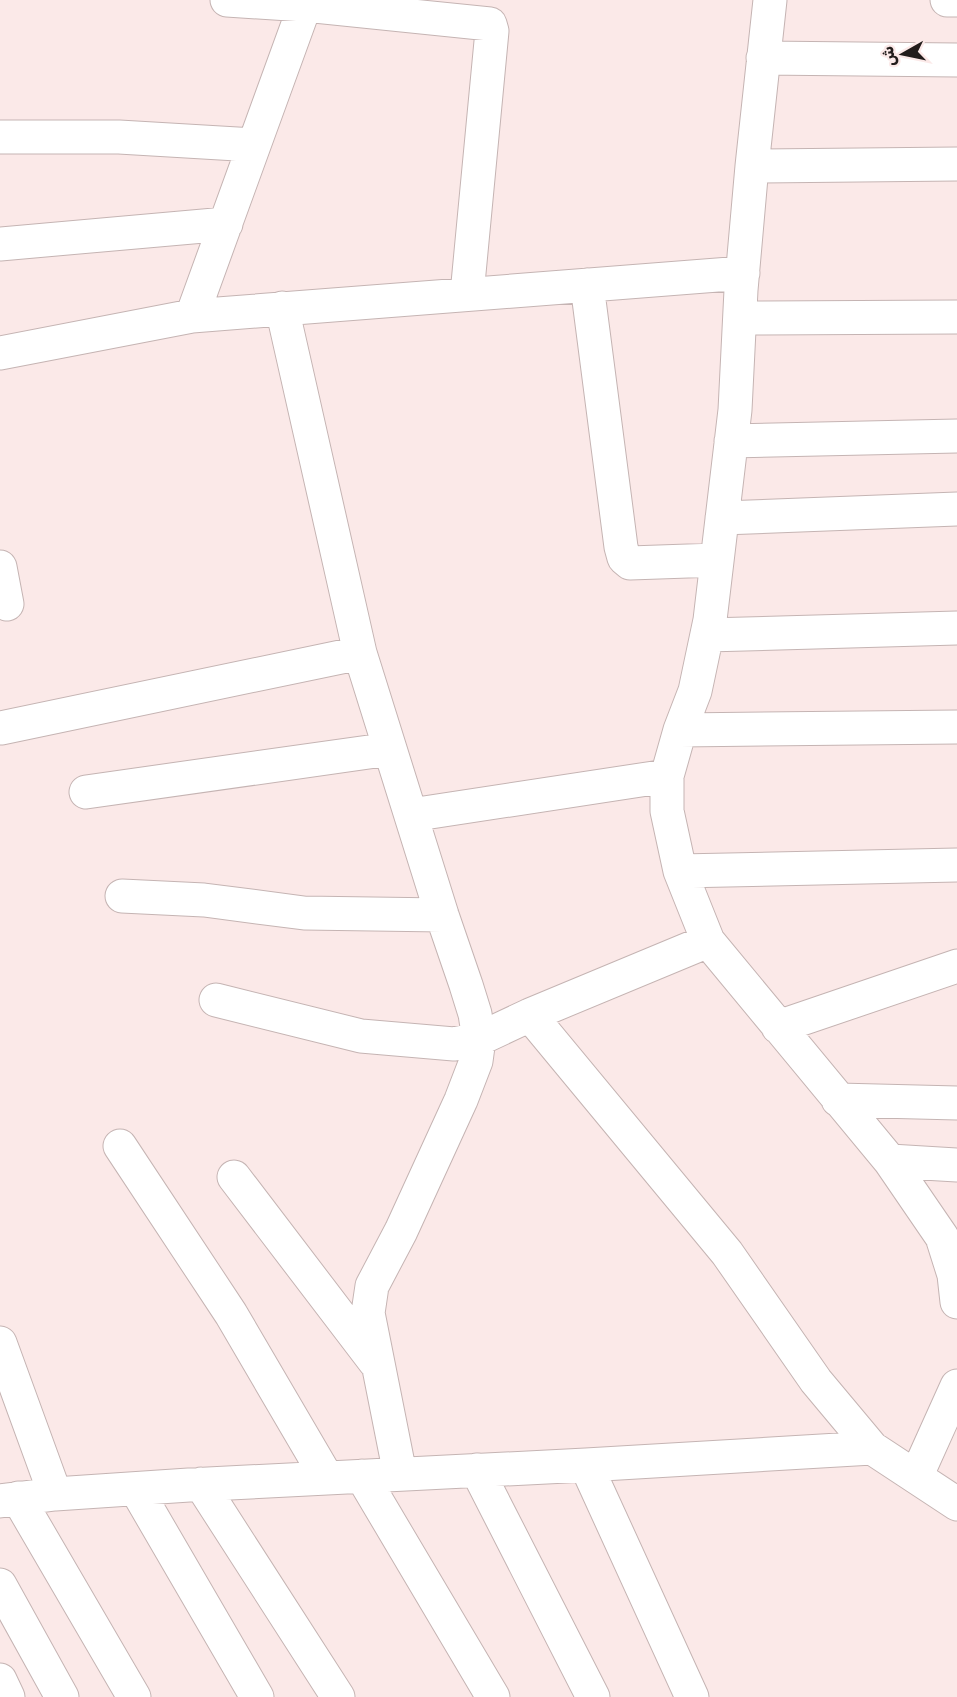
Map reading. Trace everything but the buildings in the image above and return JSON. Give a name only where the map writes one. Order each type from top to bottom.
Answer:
[{"type":"street","points":[[227,0],[306,2],[490,24],[492,31],[485,120],[467,294]]},
{"type":"street","points":[[770,0],[752,165],[731,441],[717,560],[707,635],[695,691],[680,730],[667,776],[667,811],[680,871],[708,941],[890,1161],[942,1237],[956,1289]]},
{"type":"street","points":[[947,0],[957,0]]},
{"type":"street","points":[[192,316],[306,2]]},
{"type":"street","points":[[763,58],[957,60]]},
{"type":"street","points":[[0,137],[119,137],[254,145]]},
{"type":"street","points":[[752,165],[957,164]]},
{"type":"street","points":[[0,244],[226,224]]},
{"type":"street","points":[[0,353],[192,316],[743,273]]},
{"type":"street","points":[[588,285],[624,558],[630,563],[717,560]]},
{"type":"street","points":[[282,308],[360,653],[475,1014],[479,1039],[476,1061],[461,1100],[401,1232],[372,1286],[368,1312],[400,1474]]},
{"type":"street","points":[[740,318],[957,317]]},
{"type":"street","points":[[731,441],[957,436]]},
{"type":"street","points":[[722,518],[957,509]]},
{"type":"street","points":[[0,567],[7,604]]},
{"type":"street","points":[[707,635],[957,628]]},
{"type":"street","points":[[1,728],[360,653]]},
{"type":"street","points":[[680,730],[957,727]]},
{"type":"street","points":[[86,792],[390,749]]},
{"type":"street","points":[[411,815],[667,776]]},
{"type":"street","points":[[680,871],[957,865]]},
{"type":"street","points":[[122,896],[204,900],[303,913],[442,915]]},
{"type":"street","points":[[216,1000],[361,1036],[454,1044],[479,1039],[530,1015],[708,941]]},
{"type":"street","points":[[778,1028],[957,966]]},
{"type":"street","points":[[530,1015],[727,1252],[816,1381],[872,1449],[957,1504]]},
{"type":"street","points":[[838,1100],[957,1103]]},
{"type":"street","points":[[120,1146],[231,1314],[327,1478]]},
{"type":"street","points":[[890,1161],[957,1165]]},
{"type":"street","points":[[234,1178],[378,1366]]},
{"type":"street","points":[[0,1343],[55,1494]]},
{"type":"street","points":[[916,1478],[957,1386]]},
{"type":"street","points":[[134,1697],[9,1499],[201,1484],[586,1466],[872,1449]]},
{"type":"street","points":[[586,1466],[692,1697]]},
{"type":"street","points":[[477,1470],[593,1697]]},
{"type":"street","points":[[362,1476],[493,1697]]},
{"type":"street","points":[[201,1484],[338,1697]]},
{"type":"street","points":[[136,1489],[257,1697]]},
{"type":"street","points":[[0,1585],[62,1697]]},
{"type":"street","points":[[0,1680],[8,1697]]}]
